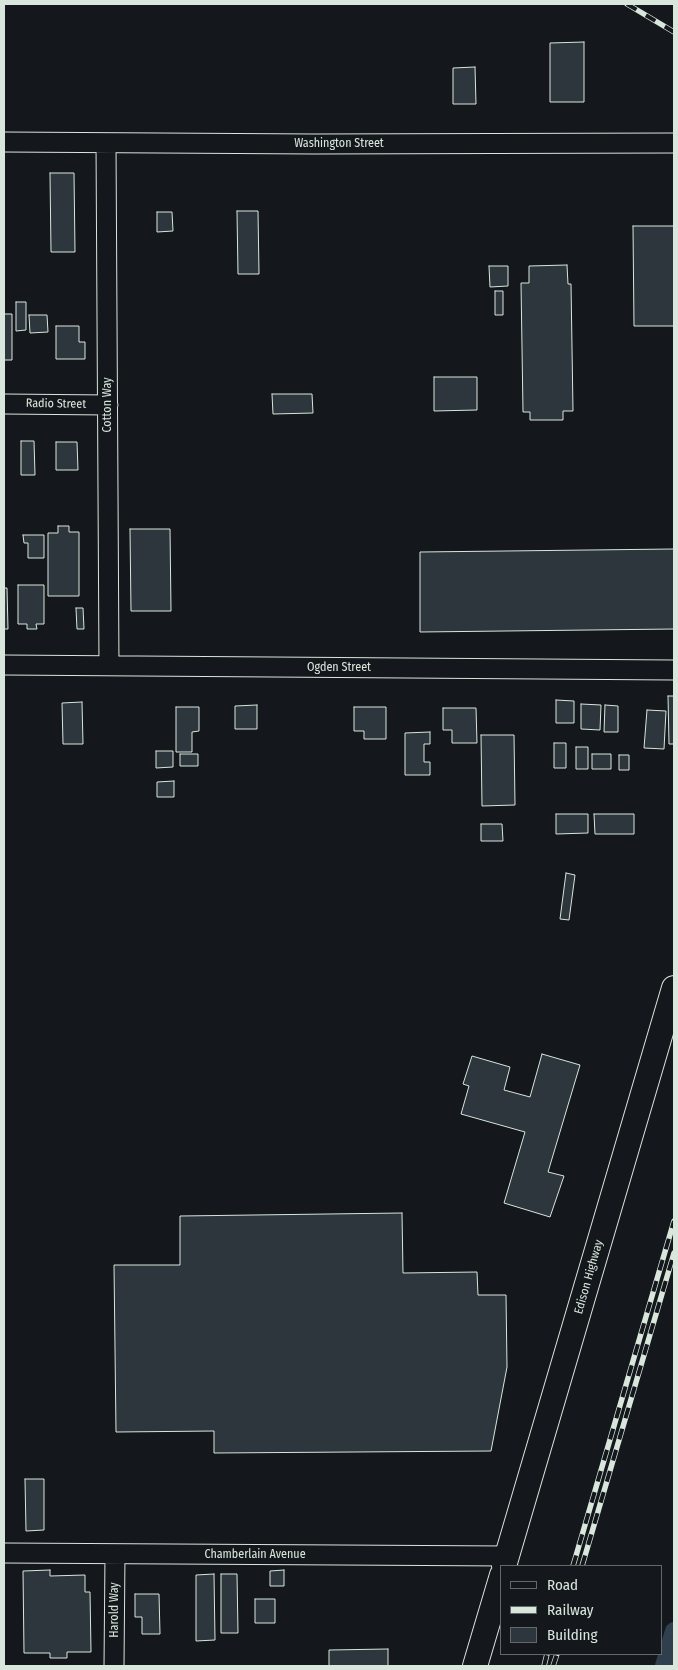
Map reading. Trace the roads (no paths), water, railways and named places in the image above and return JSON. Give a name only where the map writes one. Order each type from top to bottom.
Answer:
[{"type":"main road","name":"Edison Highway","points":[[504,1565],[674,988]]},
{"type":"main road","name":"Edison Highway","points":[[475,1666],[500,1580]]},
{"type":"street","name":"Washington Street","points":[[4,142],[674,143]]},
{"type":"street","name":"Cotton Way","points":[[106,143],[109,666]]},
{"type":"street","name":"Radio Street","points":[[4,404],[108,405]]},
{"type":"street","name":"Ogden Street","points":[[4,666],[674,670]]},
{"type":"street","name":"Chamberlain Avenue","points":[[4,1553],[115,1554],[500,1566]]},
{"type":"street","name":"Harold Way","points":[[114,1666],[115,1554]]},
{"type":"waterway","points":[[664,1666],[674,1631]]},
{"type":"railway","points":[[627,4],[674,32]]},
{"type":"railway","points":[[573,1565],[674,1221]]},
{"type":"railway","points":[[582,1565],[674,1253]]},
{"type":"railway","points":[[544,1666],[547,1655]]},
{"type":"railway","points":[[553,1666],[557,1655]]}]
